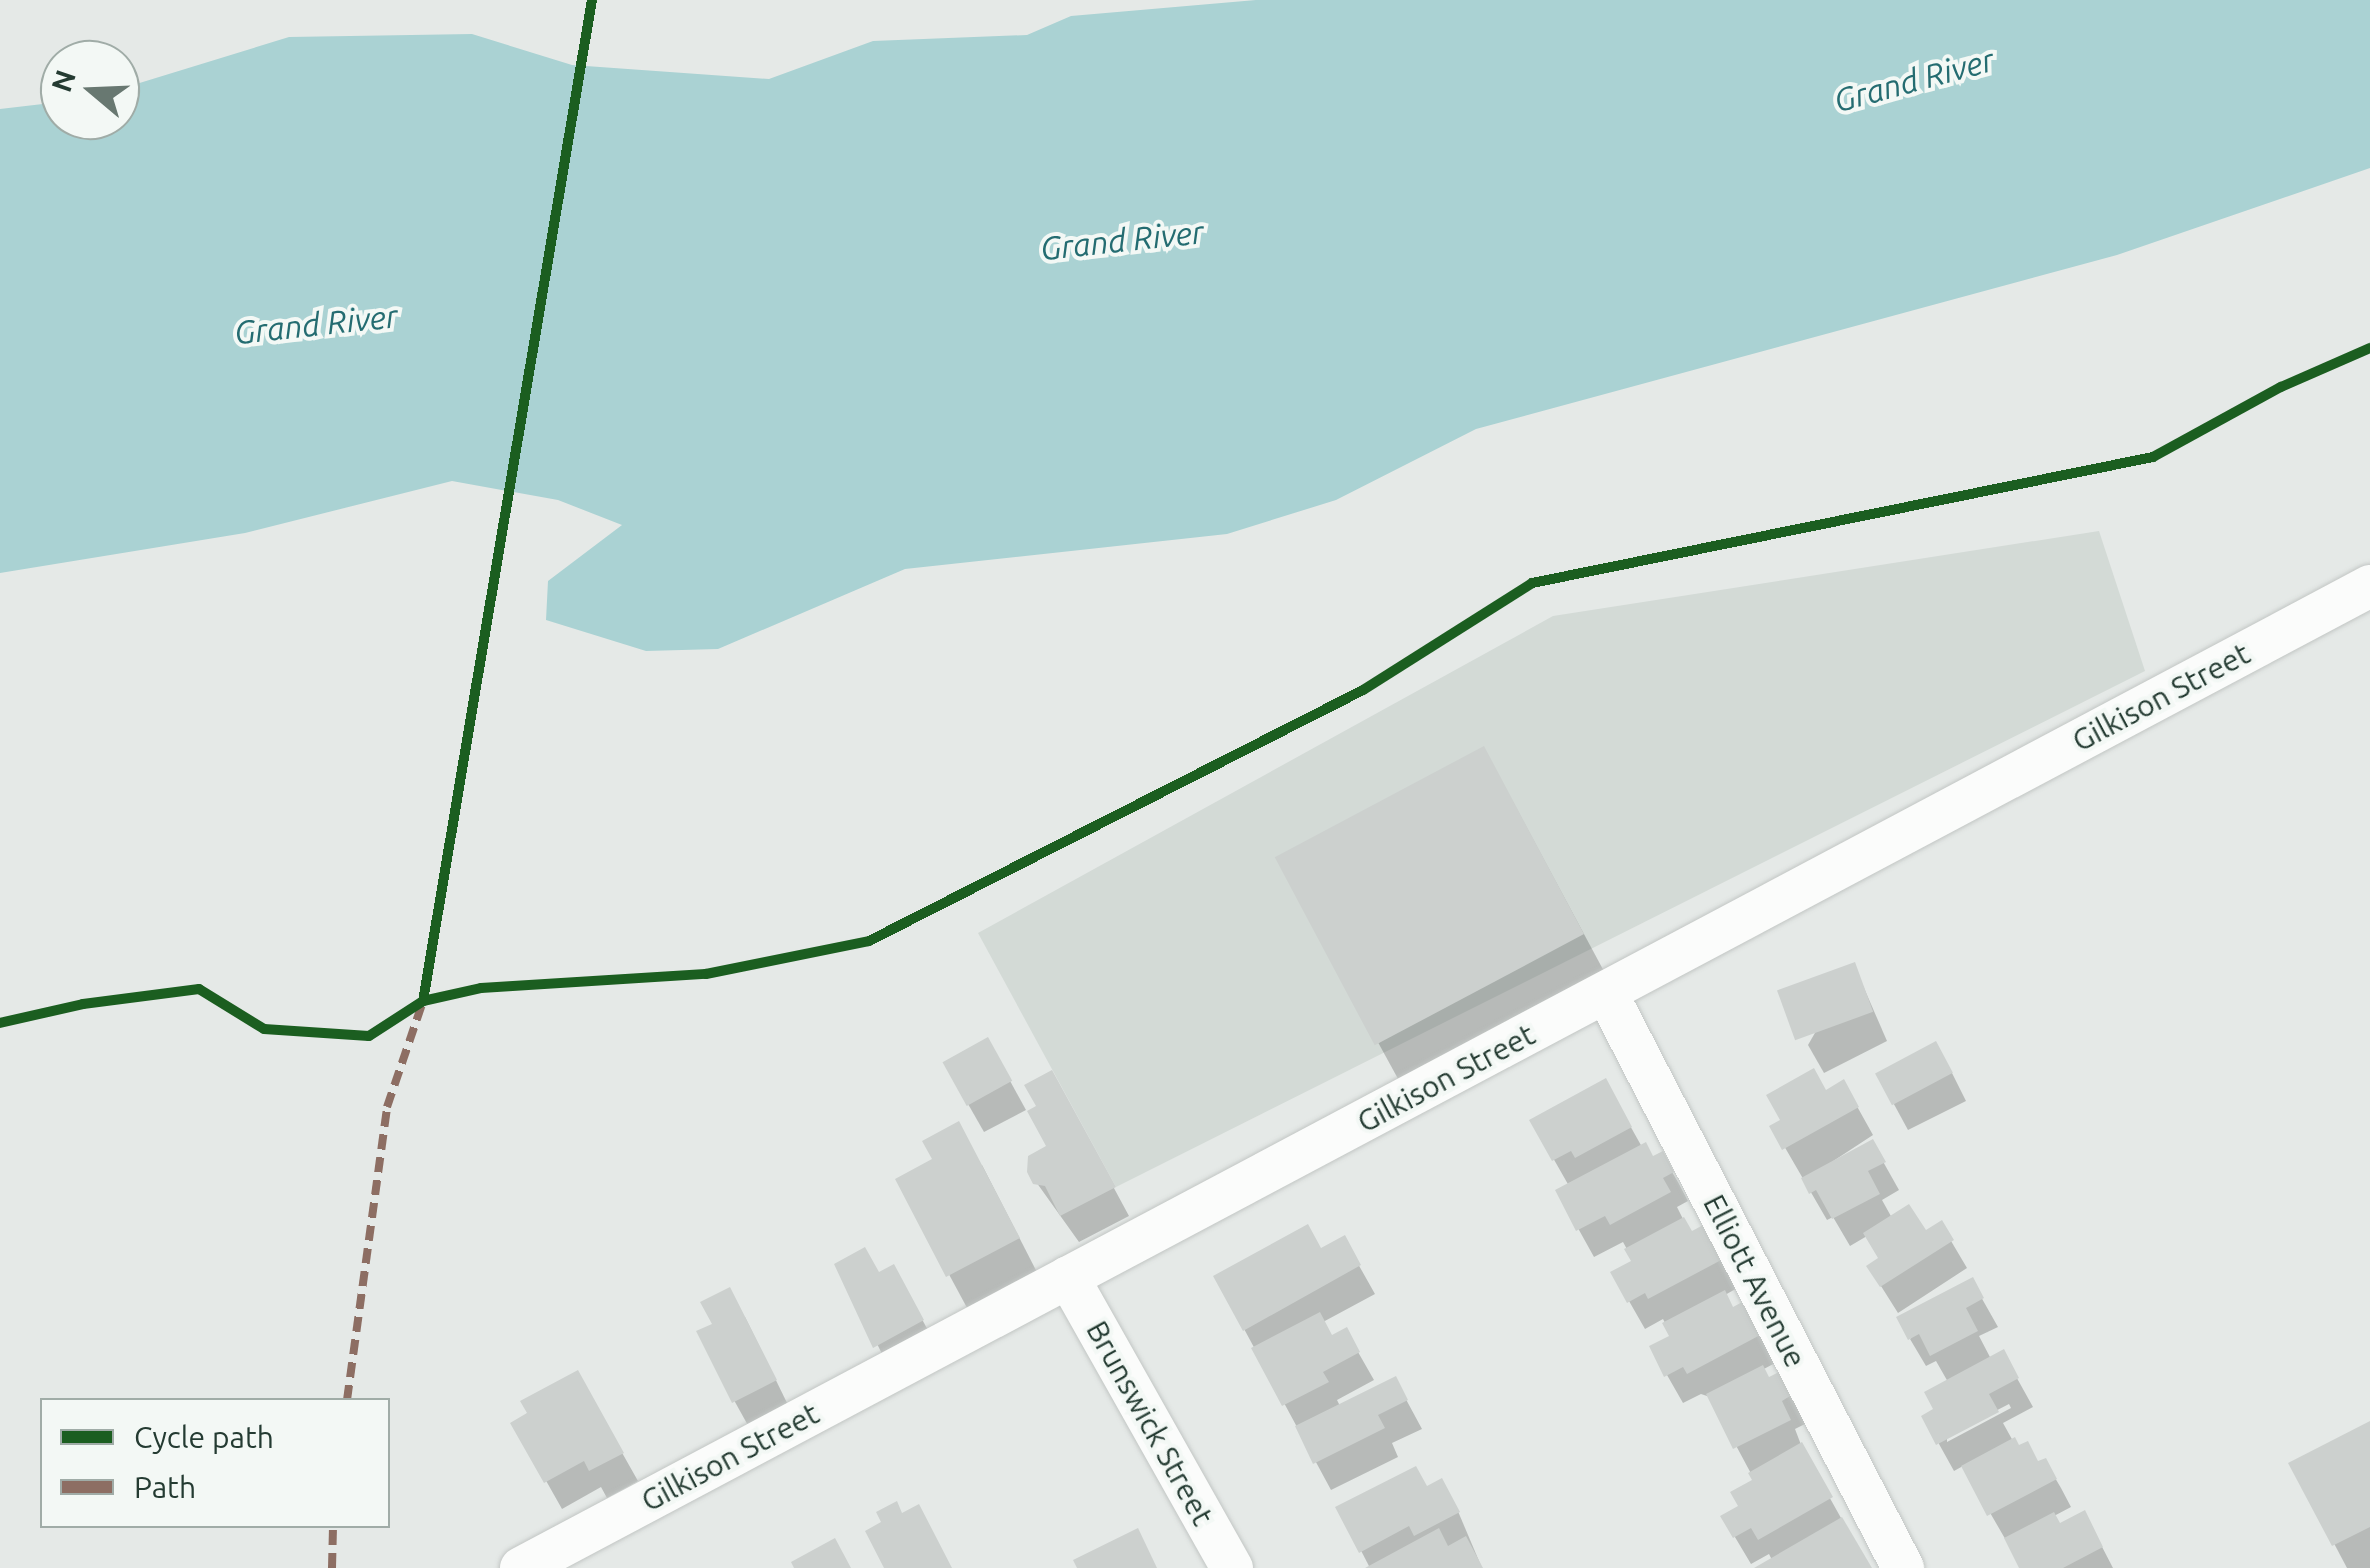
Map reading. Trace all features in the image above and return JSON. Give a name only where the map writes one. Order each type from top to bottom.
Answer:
[{"type":"street","name":"Gilkison Street","points":[[521,1568],[2370,586]]},
{"type":"street","name":"Elliott Avenue","points":[[1607,994],[1903,1568]]},
{"type":"street","name":"Brunswick Street","points":[[1068,1278],[1232,1568]]},
{"type":"shaded area","points":[[2099,531],[2145,671],[1116,1187],[978,933],[1553,616]]},
{"type":"water","name":"Grand River","points":[[1256,0],[2370,0],[2370,168],[2117,255],[1476,429],[1336,500],[1227,534],[905,569],[718,649],[646,651],[546,620],[548,581],[622,525],[558,500],[452,481],[245,533],[0,573],[0,109],[40,104],[40,140],[140,140],[140,83],[289,37],[472,34],[572,65],[769,79],[873,41],[1027,35],[1071,16]]},
{"type":"building","points":[[1484,746],[1584,934],[1375,1045],[1275,857]]},
{"type":"building","points":[[1855,962],[1873,1012],[1795,1040],[1777,990]]},
{"type":"building","points":[[988,1037],[1012,1081],[967,1106],[943,1062]]},
{"type":"building","points":[[1936,1041],[1953,1073],[1892,1105],[1875,1073]]},
{"type":"building","points":[[1814,1068],[1826,1090],[1844,1079],[1859,1107],[1782,1150],[1769,1126],[1780,1120],[1766,1095]]},
{"type":"building","points":[[1052,1070],[1116,1187],[1060,1216],[1045,1186],[1033,1184],[1027,1172],[1028,1156],[1046,1146],[1027,1111],[1036,1106],[1024,1085]]},
{"type":"building","points":[[1606,1078],[1632,1127],[1575,1158],[1571,1151],[1552,1161],[1529,1120]]},
{"type":"building","points":[[959,1121],[1020,1238],[946,1277],[895,1179],[932,1159],[922,1141]]},
{"type":"building","points":[[1873,1139],[1886,1162],[1868,1171],[1880,1194],[1832,1219],[1816,1190],[1809,1194],[1801,1178]]},
{"type":"building","points":[[1646,1142],[1653,1156],[1663,1151],[1674,1172],[1663,1178],[1671,1192],[1610,1225],[1605,1216],[1576,1231],[1555,1190]]},
{"type":"building","points":[[1909,1204],[1926,1230],[1942,1220],[1954,1240],[1880,1287],[1866,1266],[1878,1258],[1863,1233]]},
{"type":"building","points":[[1684,1217],[1692,1231],[1707,1223],[1725,1258],[1648,1299],[1645,1293],[1627,1303],[1610,1272],[1631,1261],[1624,1249]]},
{"type":"building","points":[[1308,1224],[1321,1248],[1345,1235],[1361,1265],[1243,1331],[1213,1276]]},
{"type":"building","points":[[865,1247],[879,1272],[894,1264],[924,1320],[873,1348],[834,1264]]},
{"type":"building","points":[[1973,1277],[1984,1298],[1966,1308],[1978,1331],[1930,1356],[1919,1334],[1908,1340],[1896,1317]]},
{"type":"building","points":[[730,1287],[777,1380],[732,1403],[696,1331],[712,1324],[700,1302]]},
{"type":"building","points":[[1725,1290],[1733,1307],[1746,1300],[1764,1333],[1687,1374],[1683,1367],[1664,1377],[1649,1346],[1669,1336],[1662,1323]]},
{"type":"building","points":[[1320,1312],[1332,1335],[1347,1327],[1360,1352],[1323,1372],[1329,1382],[1282,1406],[1251,1348]]},
{"type":"building","points":[[2004,1349],[2019,1378],[1989,1394],[1999,1412],[1936,1445],[1921,1416],[1933,1409],[1924,1392]]},
{"type":"building","points":[[1763,1365],[1769,1377],[1783,1370],[1795,1393],[1782,1401],[1791,1420],[1733,1449],[1706,1394]]},
{"type":"building","points":[[578,1370],[624,1453],[589,1471],[584,1461],[544,1483],[510,1423],[527,1413],[520,1401]]},
{"type":"building","points":[[1396,1376],[1408,1400],[1378,1415],[1385,1428],[1313,1464],[1295,1426]]},
{"type":"building","points":[[2370,1421],[2370,1527],[2332,1546],[2288,1463]]},
{"type":"building","points":[[2015,1437],[2019,1445],[2028,1441],[2038,1461],[2046,1458],[2057,1479],[1987,1516],[1961,1466]]},
{"type":"building","points":[[1802,1442],[1833,1497],[1758,1540],[1751,1528],[1733,1538],[1720,1516],[1738,1506],[1730,1492],[1752,1480],[1748,1473]]},
{"type":"building","points":[[1416,1466],[1427,1486],[1442,1478],[1460,1512],[1414,1536],[1409,1526],[1359,1553],[1335,1507]]},
{"type":"building","points":[[897,1501],[902,1513],[919,1504],[952,1568],[884,1568],[865,1531],[881,1522],[876,1512]]},
{"type":"building","points":[[2085,1510],[2103,1547],[2063,1568],[2019,1568],[2004,1538],[2054,1512],[2060,1523]]},
{"type":"building","points":[[1842,1517],[1872,1568],[1754,1568]]},
{"type":"building","points":[[1138,1528],[1157,1568],[1077,1568],[1073,1560]]},
{"type":"building","points":[[1439,1528],[1448,1546],[1466,1536],[1483,1568],[1365,1568]]},
{"type":"building","points":[[835,1538],[851,1568],[794,1568],[791,1562]]},
{"type":"marked path","points":[[347,1398],[387,1107],[422,1004]]},
{"type":"marked path","points":[[332,1568],[333,1528]]},
{"type":"cycle path","points":[[423,1001],[592,0]]},
{"type":"cycle path","points":[[0,1023],[83,1004],[199,989],[264,1029],[369,1036],[423,1001],[481,988],[706,974],[869,941],[1363,690],[1532,583],[2153,457],[2281,387],[2370,348]]}]
